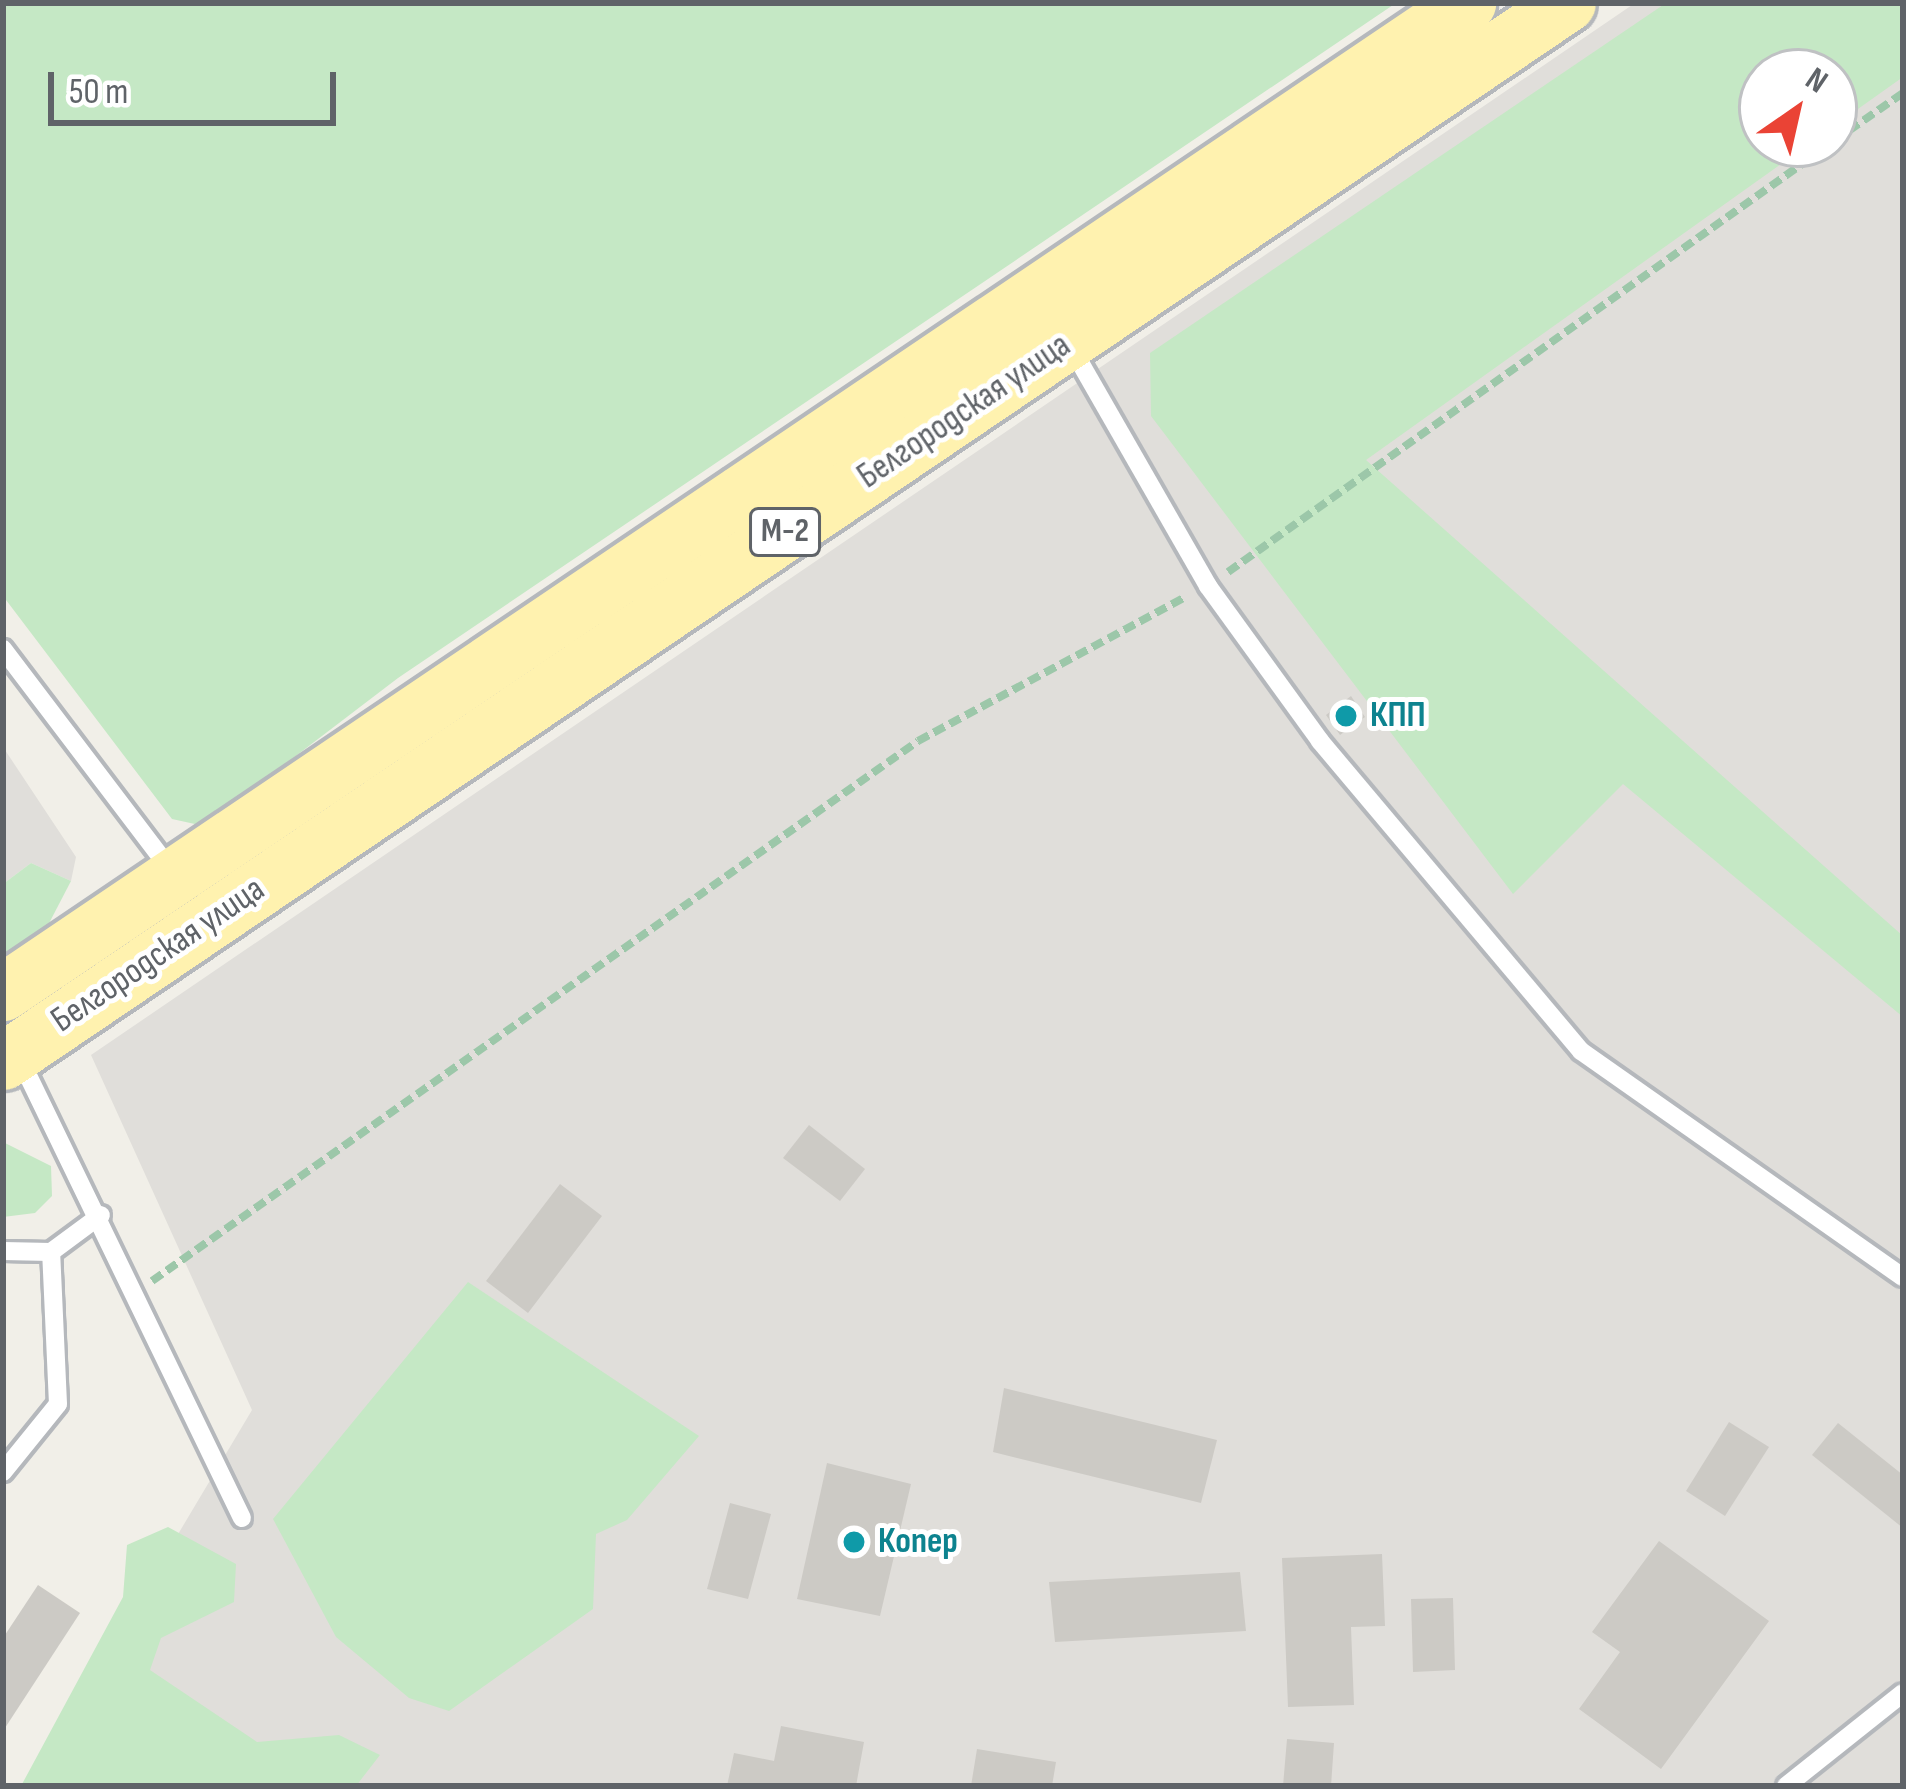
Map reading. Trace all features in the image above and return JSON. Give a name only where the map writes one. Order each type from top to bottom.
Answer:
[{"type":"main road","name":"Белгородская улица","points":[[3,992],[1467,3]]},
{"type":"main road","name":"Белгородская улица","points":[[8,1049],[1568,3]]},
{"type":"lane","points":[[1068,340],[1208,586],[1320,740],[1581,1051],[1903,1276]]},
{"type":"lane","points":[[3,649],[175,876]]},
{"type":"lane","points":[[8,1049],[101,1215],[242,1518]]},
{"type":"lane","points":[[3,1251],[52,1252],[101,1215]]},
{"type":"lane","points":[[3,1472],[58,1404],[52,1252]]},
{"type":"lane","points":[[1786,1786],[1903,1693]]},
{"type":"path","points":[[1858,124],[1903,92]]},
{"type":"path","points":[[136,1292],[918,741],[1208,586],[1797,168]]},
{"type":"shaded area","points":[[1635,3],[1903,3],[1903,1786],[28,1786],[252,1410],[91,1055]]},
{"type":"shaded area","points":[[3,747],[76,857],[71,881],[31,863],[3,884]]},
{"type":"green space","points":[[3,3],[1396,3],[398,678],[204,826],[172,819],[3,596]]},
{"type":"green space","points":[[1666,3],[1903,3],[1903,77],[1858,109],[1858,48],[1738,48],[1738,168],[1775,168],[1366,460],[1903,936],[1903,1017],[1623,784],[1513,894],[1151,416],[1150,353]]},
{"type":"green space","points":[[31,863],[71,881],[45,931],[3,959],[3,884]]},
{"type":"green space","points":[[3,1142],[51,1166],[52,1196],[35,1213],[3,1217]]},
{"type":"green space","points":[[468,1282],[699,1436],[627,1520],[596,1534],[593,1609],[449,1711],[409,1698],[336,1637],[273,1519]]},
{"type":"green space","points":[[168,1527],[236,1564],[234,1602],[161,1638],[150,1670],[257,1742],[339,1735],[380,1755],[356,1786],[21,1786],[123,1597],[127,1545]]},
{"type":"building","name":"КПП","points":[[1351,696],[1365,717],[1340,735],[1326,715]]},
{"type":"building","points":[[809,1125],[865,1169],[840,1201],[783,1158]]},
{"type":"building","points":[[560,1184],[602,1216],[528,1313],[486,1281]]},
{"type":"building","points":[[1004,1388],[1217,1440],[1201,1503],[993,1452]]},
{"type":"building","points":[[1729,1422],[1769,1447],[1725,1516],[1686,1491]]},
{"type":"building","points":[[1838,1423],[1903,1475],[1903,1528],[1812,1455]]},
{"type":"building","name":"Копер","points":[[827,1463],[911,1484],[880,1616],[797,1599]]},
{"type":"building","points":[[730,1503],[771,1514],[748,1599],[707,1589]]},
{"type":"building","points":[[1659,1541],[1769,1621],[1661,1769],[1579,1709],[1620,1652],[1592,1632]]},
{"type":"building","points":[[1382,1554],[1385,1626],[1351,1627],[1354,1705],[1288,1707],[1282,1558]]},
{"type":"building","points":[[1240,1572],[1246,1631],[1055,1642],[1049,1582]]},
{"type":"building","points":[[38,1585],[80,1613],[3,1731],[3,1638]]},
{"type":"building","points":[[1453,1598],[1455,1670],[1413,1672],[1411,1599]]},
{"type":"building","points":[[781,1726],[864,1742],[856,1786],[727,1786],[734,1753],[774,1761]]},
{"type":"building","points":[[1287,1739],[1334,1743],[1331,1786],[1283,1786]]},
{"type":"building","points":[[977,1749],[1056,1762],[1052,1786],[971,1786]]},
{"type":"place","name":"КПП","points":[[1346,716]]},
{"type":"place","name":"Копер","points":[[854,1542]]}]
